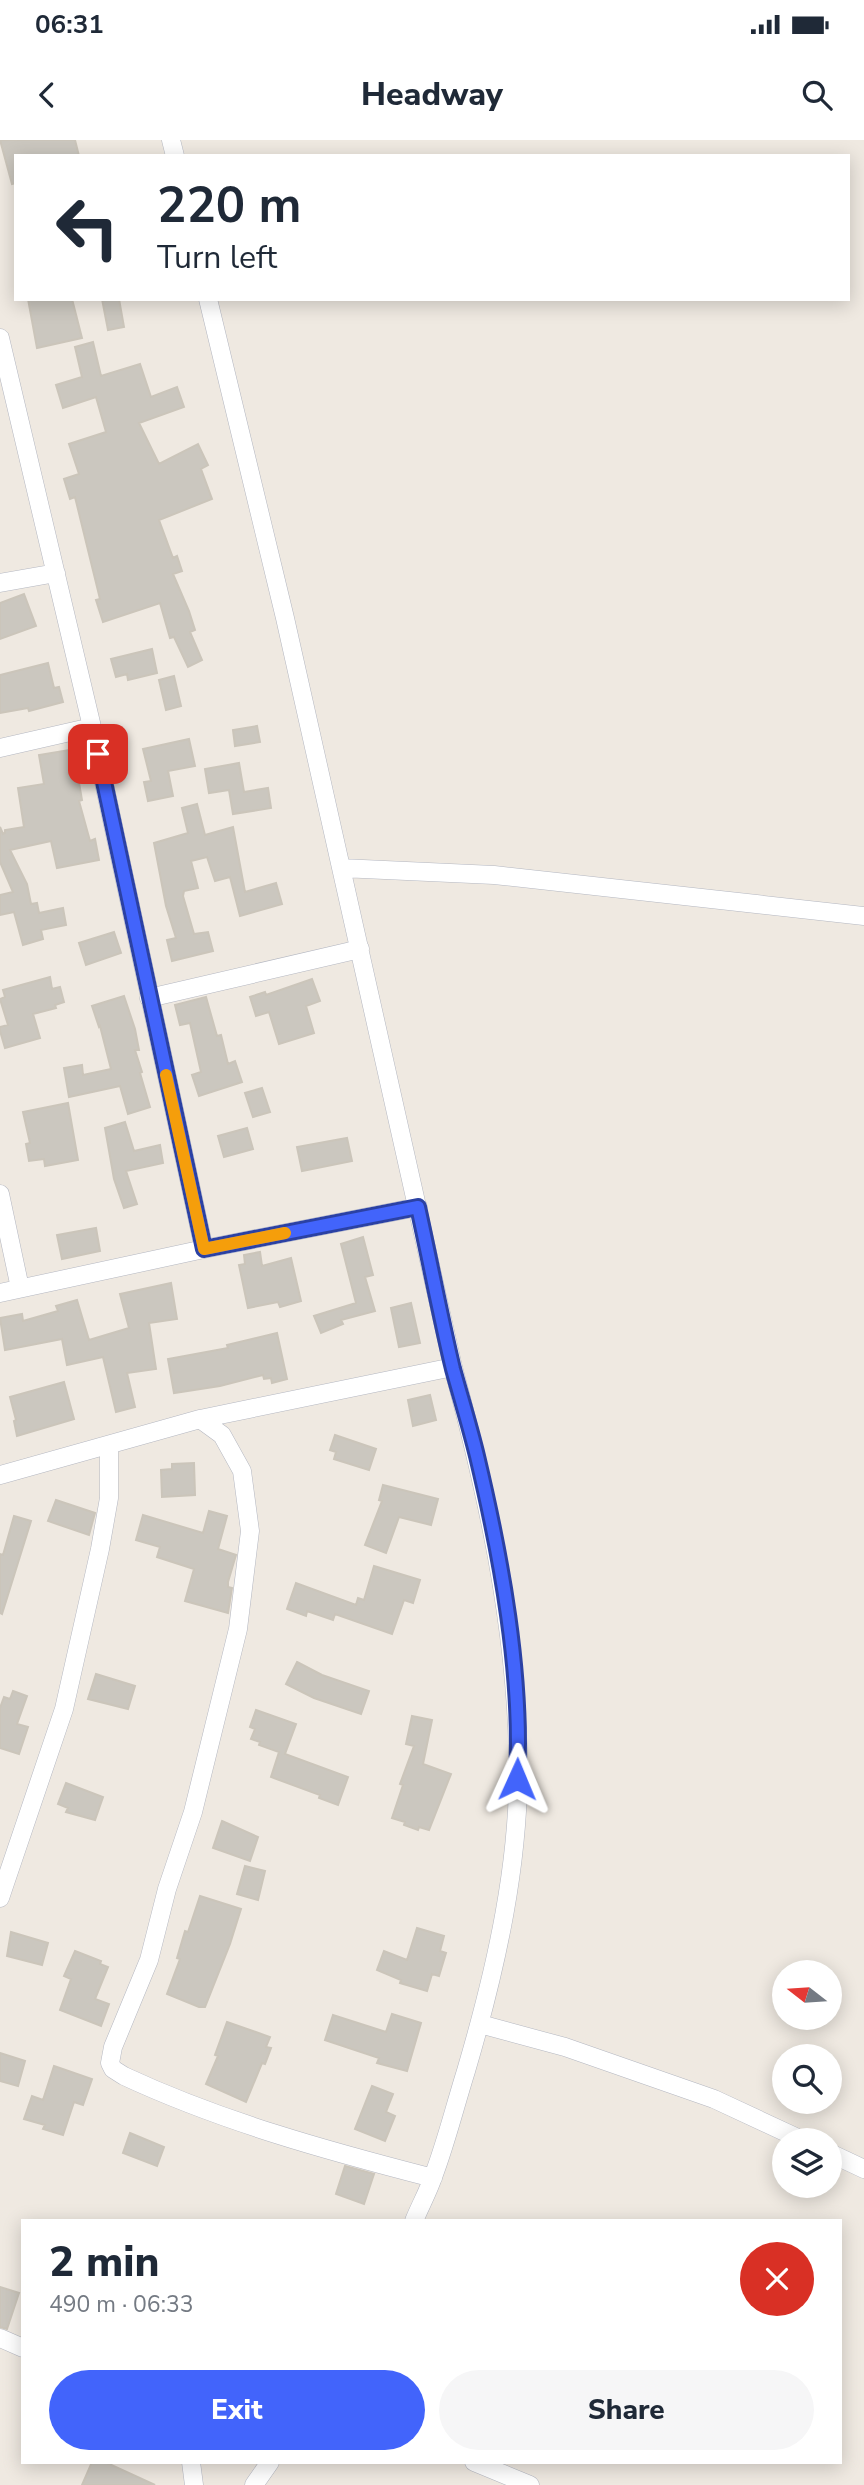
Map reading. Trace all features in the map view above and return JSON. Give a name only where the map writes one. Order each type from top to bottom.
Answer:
[{"type":"street","points":[[208,301],[285,618],[453,1367],[477,1456],[498,1556],[514,1670],[518,1755],[513,1848],[504,1917],[480,2024],[433,2178],[415,2219]]},
{"type":"street","points":[[0,338],[92,727],[204,1249]]},
{"type":"street","points":[[0,583],[56,573]]},
{"type":"street","points":[[0,748],[92,727]]},
{"type":"street","points":[[341,868],[494,875],[864,916]]},
{"type":"street","points":[[149,998],[360,949]]},
{"type":"street","points":[[0,1194],[20,1288]]},
{"type":"street","points":[[0,1293],[418,1207]]},
{"type":"street","points":[[0,1475],[200,1419],[453,1367]]},
{"type":"street","points":[[200,1419],[222,1435],[242,1471],[250,1531],[238,1629],[193,1812],[167,1889],[149,1961],[113,2047],[110,2063],[113,2069],[124,2076],[198,2107],[316,2148],[433,2178]]},
{"type":"street","points":[[0,1898],[64,1709],[105,1524],[109,1498],[108,1445]]},
{"type":"street","points":[[480,2024],[565,2047],[714,2099],[776,2128]]},
{"type":"street","points":[[842,2159],[864,2169]]},
{"type":"street","points":[[0,2338],[21,2347]]},
{"type":"street","points":[[191,2464],[194,2485]]},
{"type":"street","points":[[254,2485],[269,2464]]},
{"type":"street","points":[[479,2464],[530,2485]]},
{"type":"building","points":[[0,140],[75,140],[78,154],[14,154],[12,184]]},
{"type":"building","points":[[28,301],[73,301],[82,338],[37,348]]},
{"type":"building","points":[[102,301],[119,301],[124,327],[108,330]]},
{"type":"building","points":[[93,342],[101,376],[140,364],[151,397],[177,387],[184,407],[139,423],[159,464],[198,444],[208,465],[201,469],[212,499],[159,520],[173,558],[177,556],[182,571],[173,574],[189,611],[195,630],[190,632],[202,660],[188,667],[174,637],[170,638],[160,603],[103,622],[96,600],[100,599],[75,497],[70,499],[64,479],[79,474],[69,444],[106,432],[96,397],[63,408],[56,385],[82,377],[75,347]]},
{"type":"building","points":[[24,594],[36,626],[0,639],[0,603]]},
{"type":"building","points":[[152,649],[157,673],[128,680],[127,674],[116,677],[111,659]]},
{"type":"building","points":[[48,663],[54,688],[59,687],[63,702],[29,711],[28,708],[0,713],[0,675]]},
{"type":"building","points":[[174,676],[181,706],[166,710],[159,680]]},
{"type":"building","points":[[257,726],[260,742],[235,746],[233,730]]},
{"type":"building","points":[[189,739],[195,766],[168,771],[173,796],[148,801],[144,782],[151,781],[143,749]]},
{"type":"building","points":[[76,749],[82,800],[79,801],[90,841],[95,839],[99,860],[57,868],[51,841],[10,850],[27,884],[31,904],[37,903],[39,913],[63,908],[66,925],[41,930],[43,939],[23,945],[14,912],[0,915],[0,895],[13,892],[0,862],[0,827],[3,834],[5,830],[24,827],[18,788],[44,784],[39,755]]},
{"type":"building","points":[[239,763],[244,792],[268,788],[271,808],[233,814],[229,790],[209,793],[205,769]]},
{"type":"building","points":[[197,804],[205,835],[233,827],[245,892],[276,883],[282,904],[240,916],[230,877],[215,881],[207,857],[191,861],[198,888],[184,891],[183,896],[194,934],[208,932],[213,951],[172,961],[167,940],[176,938],[166,906],[154,843],[188,833],[182,808]]},
{"type":"building","points":[[114,932],[121,953],[86,965],[79,943]]},
{"type":"building","points":[[50,977],[52,989],[60,987],[64,1002],[55,1005],[56,1008],[33,1014],[40,1038],[5,1048],[0,1031],[0,1027],[8,1025],[0,999],[5,997],[3,990]]},
{"type":"building","points":[[312,979],[320,1001],[306,1006],[314,1033],[279,1044],[269,1012],[256,1016],[250,997],[265,992],[266,995]]},
{"type":"building","points":[[124,996],[135,1029],[139,1050],[135,1050],[150,1107],[128,1114],[120,1086],[69,1097],[64,1068],[82,1065],[83,1075],[111,1069],[92,1006]]},
{"type":"building","points":[[206,997],[217,1036],[221,1035],[228,1064],[235,1061],[242,1082],[199,1096],[192,1075],[201,1072],[190,1023],[180,1025],[175,1005]]},
{"type":"building","points":[[262,1088],[270,1112],[253,1117],[245,1093]]},
{"type":"building","points":[[68,1103],[78,1160],[45,1166],[44,1159],[29,1161],[26,1144],[30,1143],[23,1112]]},
{"type":"building","points":[[125,1122],[134,1151],[160,1145],[163,1163],[126,1171],[137,1204],[124,1208],[114,1179],[105,1128]]},
{"type":"building","points":[[247,1128],[253,1149],[224,1157],[218,1136]]},
{"type":"building","points":[[347,1138],[352,1161],[302,1171],[297,1147]]},
{"type":"building","points":[[96,1228],[100,1251],[62,1259],[57,1235]]},
{"type":"building","points":[[363,1237],[373,1275],[365,1277],[375,1311],[341,1320],[343,1324],[321,1333],[314,1316],[356,1303],[341,1244]]},
{"type":"building","points":[[260,1252],[262,1266],[291,1258],[301,1301],[280,1307],[278,1302],[248,1308],[239,1265],[245,1264],[244,1255]]},
{"type":"building","points":[[171,1283],[177,1319],[149,1323],[156,1369],[127,1373],[135,1407],[116,1412],[103,1357],[67,1365],[62,1339],[5,1350],[0,1318],[22,1314],[23,1321],[58,1311],[56,1306],[77,1300],[89,1340],[129,1328],[120,1294]]},
{"type":"building","points":[[411,1303],[420,1343],[399,1347],[391,1308]]},
{"type":"building","points":[[277,1333],[287,1379],[272,1383],[271,1378],[264,1379],[263,1375],[220,1386],[174,1393],[168,1359],[228,1348],[227,1345]]},
{"type":"building","points":[[64,1382],[74,1419],[17,1436],[10,1397]]},
{"type":"building","points":[[430,1395],[436,1420],[413,1426],[408,1400]]},
{"type":"building","points":[[335,1435],[376,1449],[369,1470],[334,1459],[336,1452],[330,1450]]},
{"type":"building","points":[[194,1463],[195,1495],[162,1497],[161,1470],[172,1469],[172,1464]]},
{"type":"building","points":[[383,1485],[438,1499],[431,1525],[399,1517],[386,1553],[365,1545],[382,1501],[379,1500]]},
{"type":"building","points":[[56,1500],[95,1513],[89,1535],[48,1521]]},
{"type":"building","points":[[209,1511],[227,1516],[218,1549],[236,1555],[228,1582],[228,1587],[232,1588],[228,1613],[185,1601],[194,1569],[157,1557],[160,1547],[136,1540],[143,1515],[203,1533]]},
{"type":"building","points":[[14,1516],[31,1521],[2,1614],[0,1554],[3,1555]]},
{"type":"building","points":[[374,1566],[420,1580],[413,1603],[404,1600],[392,1634],[335,1614],[333,1620],[307,1611],[306,1616],[287,1609],[296,1583],[356,1605],[358,1598],[364,1600]]},
{"type":"building","points":[[297,1662],[322,1675],[369,1691],[361,1714],[314,1698],[286,1684]]},
{"type":"building","points":[[96,1674],[135,1686],[128,1709],[88,1699]]},
{"type":"building","points":[[13,1691],[27,1696],[17,1724],[28,1727],[19,1754],[0,1748],[0,1708],[4,1697],[10,1699]]},
{"type":"building","points":[[256,1710],[296,1724],[285,1754],[348,1777],[338,1805],[319,1798],[320,1795],[271,1777],[279,1752],[251,1739],[255,1729],[250,1727]]},
{"type":"building","points":[[412,1716],[432,1720],[423,1764],[451,1774],[429,1830],[419,1827],[418,1830],[392,1818],[403,1785],[400,1784],[414,1746],[406,1744]]},
{"type":"building","points":[[66,1783],[103,1797],[95,1820],[66,1812],[68,1808],[58,1804]]},
{"type":"building","points":[[222,1821],[258,1837],[250,1861],[213,1848]]},
{"type":"building","points":[[245,1866],[265,1871],[258,1900],[237,1894]]},
{"type":"building","points":[[200,1896],[241,1909],[205,2007],[167,1994],[180,1959],[177,1958],[185,1931],[188,1932]]},
{"type":"building","points":[[417,1928],[444,1936],[440,1951],[446,1953],[439,1976],[432,1974],[427,1991],[400,1983],[401,1980],[377,1970],[384,1951],[407,1960]]},
{"type":"building","points":[[11,1932],[48,1943],[42,1965],[7,1956]]},
{"type":"building","points":[[75,1951],[101,1961],[100,1964],[108,1967],[95,1999],[109,2004],[101,2026],[60,2010],[71,1979],[64,1976]]},
{"type":"building","points":[[392,2014],[421,2023],[407,2071],[377,2063],[379,2058],[325,2040],[333,2015],[386,2032]]},
{"type":"building","points":[[227,2022],[270,2037],[266,2047],[271,2048],[246,2102],[206,2084],[218,2056],[215,2055]]},
{"type":"building","points":[[0,2053],[25,2061],[18,2086],[0,2081]]},
{"type":"building","points":[[54,2066],[92,2079],[83,2105],[74,2102],[63,2135],[43,2129],[45,2125],[24,2119],[32,2096],[43,2100]]},
{"type":"building","points":[[372,2086],[393,2094],[386,2112],[395,2116],[385,2141],[355,2129]]},
{"type":"building","points":[[130,2133],[164,2147],[157,2166],[123,2153]]},
{"type":"building","points":[[345,2166],[374,2174],[364,2204],[336,2194]]},
{"type":"building","points":[[0,2287],[19,2293],[7,2329],[0,2327]]},
{"type":"building","points":[[91,2464],[109,2464],[155,2485],[82,2485]]},
{"type":"slow traffic","points":[[166,1075],[204,1249],[285,1233]]},
{"type":"route","points":[[98,754],[204,1249],[418,1207],[498,1556],[514,1670],[517,1779]]}]
